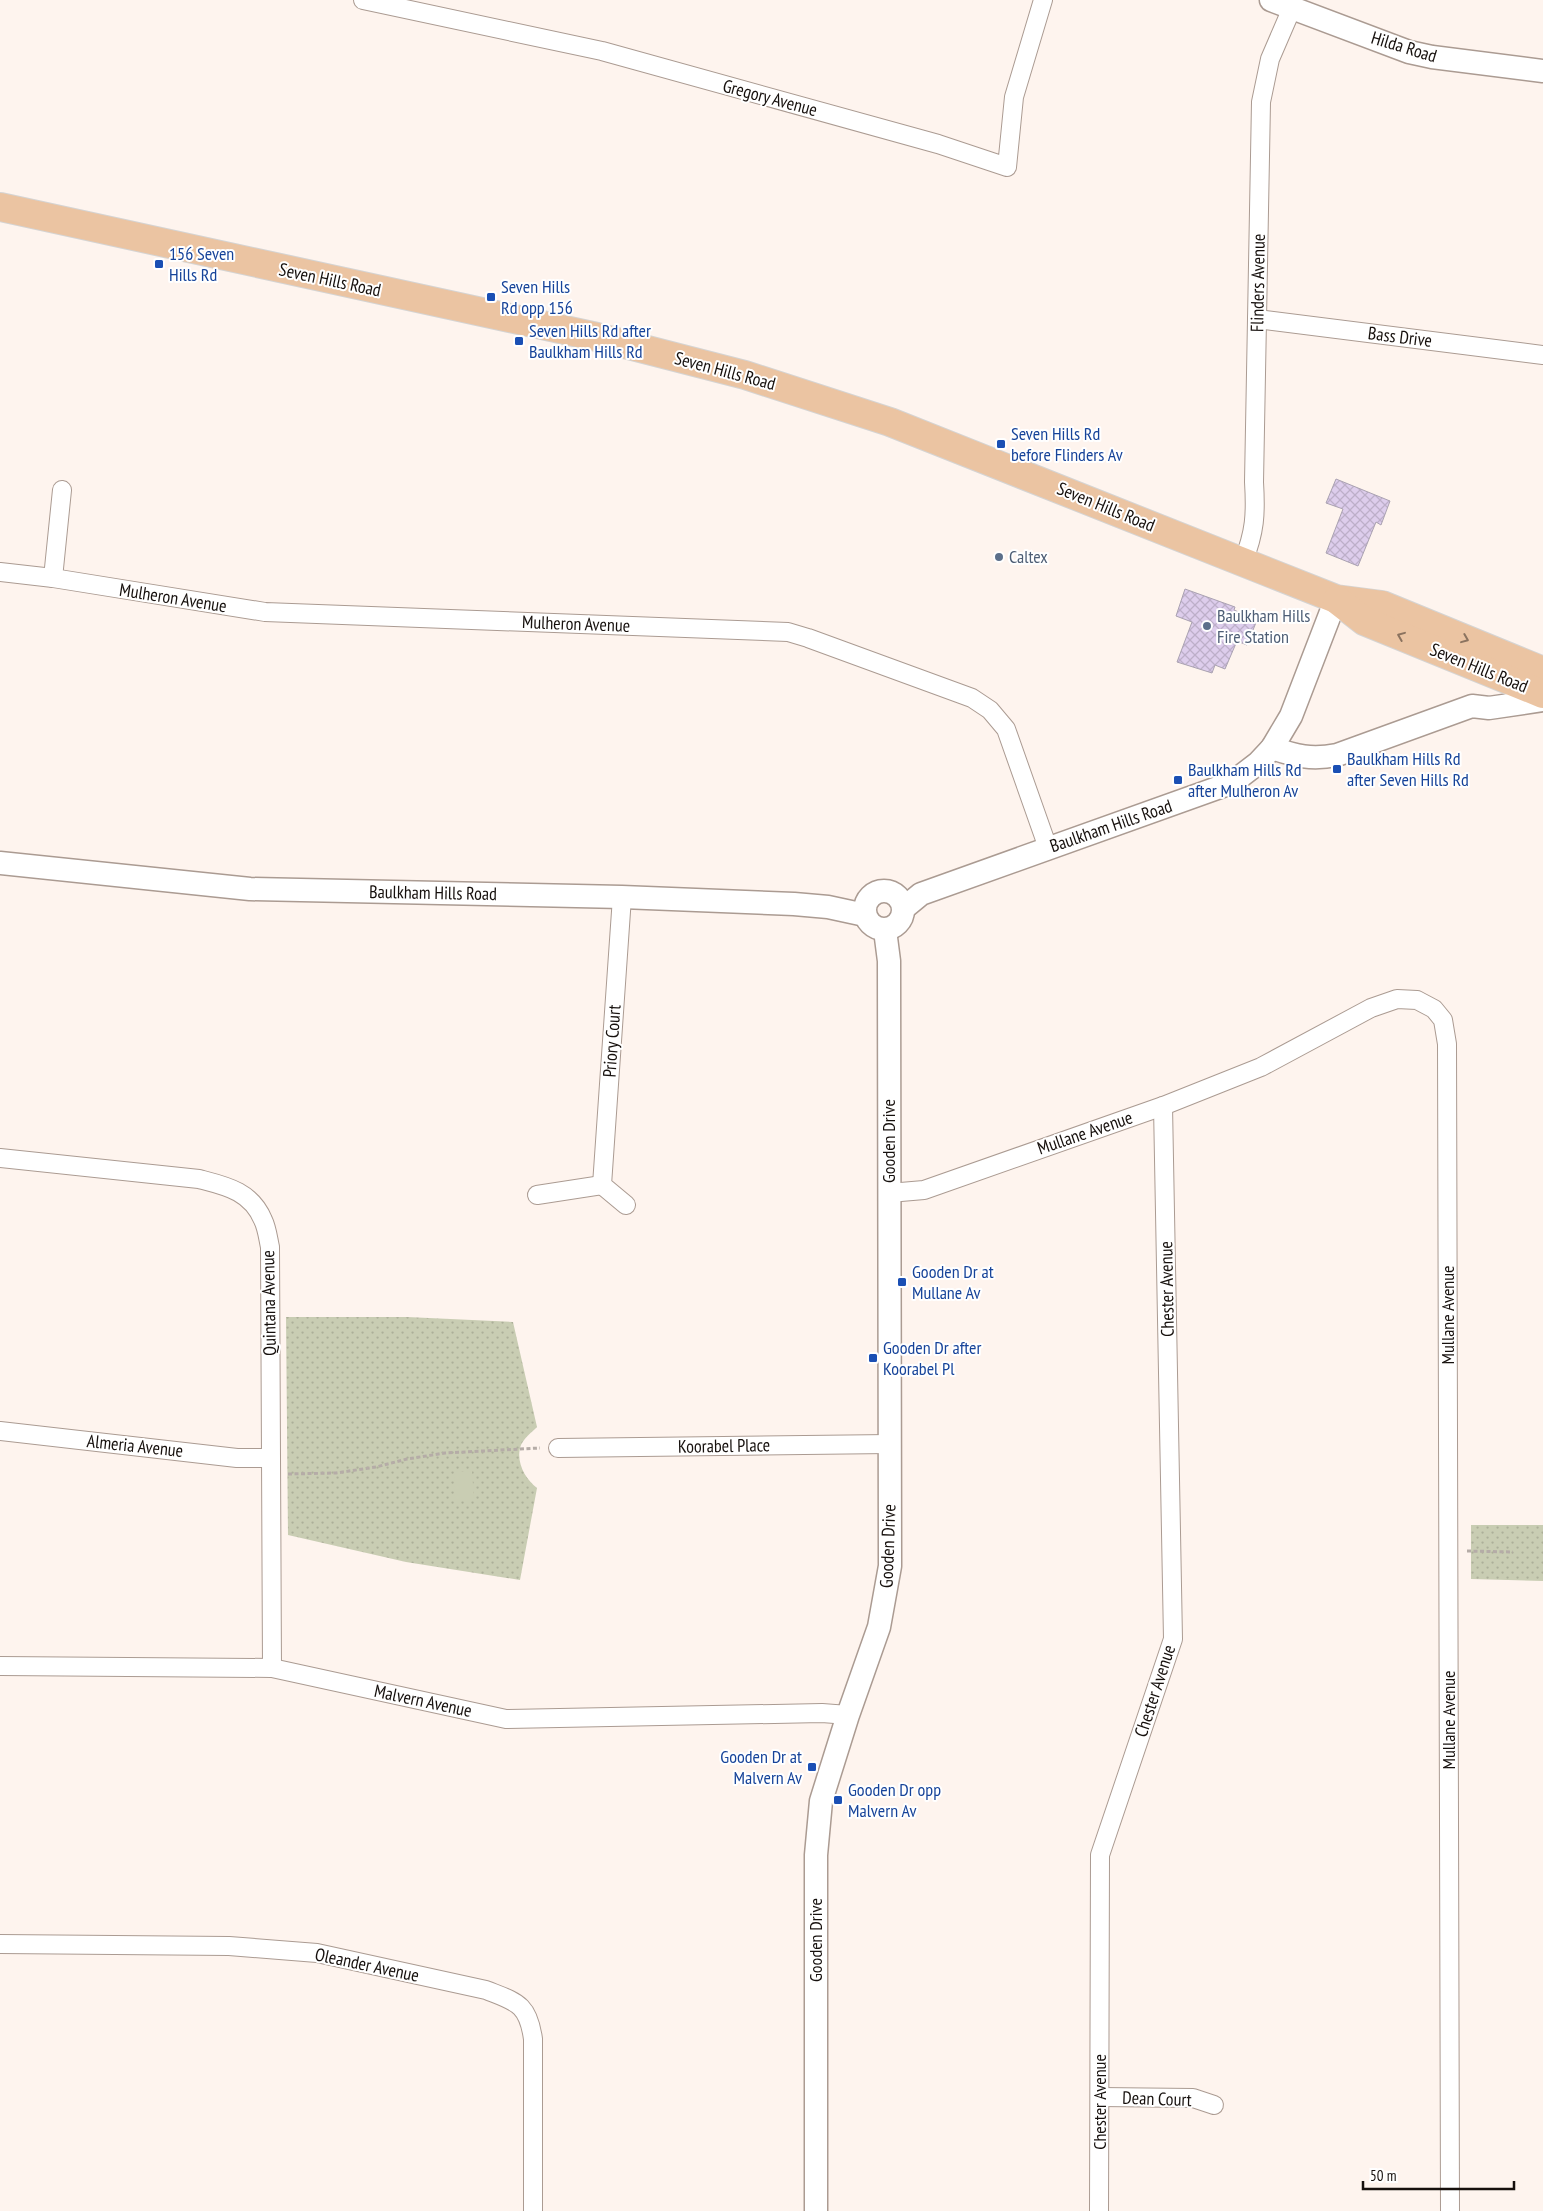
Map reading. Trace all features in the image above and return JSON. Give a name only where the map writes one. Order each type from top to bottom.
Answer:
[{"type":"main road","name":"Seven Hills Road","points":[[0,208],[588,335],[745,375],[877,417],[1336,599],[1382,605],[1543,671]]},
{"type":"main road","name":"Seven Hills Road","points":[[1336,599],[1364,621],[1543,694]]},
{"type":"street","name":"Gregory Avenue","points":[[363,0],[602,51],[938,144],[1008,167],[1014,97],[1043,0]]},
{"type":"street","name":"Hilda Road","points":[[1271,0],[1409,52],[1432,57],[1543,71]]},
{"type":"street","name":"Flinders Avenue","points":[[1243,562],[1253,535],[1255,506],[1261,102],[1270,59],[1292,8]]},
{"type":"street","name":"Bass Drive","points":[[1257,319],[1543,355]]},
{"type":"street","points":[[53,578],[62,490]]},
{"type":"street","name":"Mulheron Avenue","points":[[0,572],[53,578],[264,612],[798,634],[972,698],[990,710],[1006,730],[1048,848]]},
{"type":"street","name":"Baulkham Hills Road","points":[[904,908],[921,894],[1223,786],[1252,768],[1272,748],[1291,716],[1336,599]]},
{"type":"street","points":[[1272,748],[1317,759],[1337,755],[1472,706],[1489,708],[1543,700]]},
{"type":"street","name":"Baulkham Hills Road","points":[[0,863],[250,889],[622,897],[794,904],[828,907],[865,916]]},
{"type":"street","points":[[878,892],[892,892],[902,901],[904,908],[902,919],[898,924],[885,930],[872,925],[865,916],[866,903],[871,896],[878,892]]},
{"type":"street","name":"Priory Court","points":[[602,1185],[622,897]]},
{"type":"street","name":"Gooden Drive","points":[[816,2211],[816,1855],[821,1800],[879,1627],[890,1566],[889,961],[885,930]]},
{"type":"street","name":"Mullane Avenue","points":[[889,1193],[924,1190],[1163,1106],[1261,1067],[1371,1008],[1397,999],[1418,1000],[1434,1009],[1443,1020],[1447,1044],[1450,2211]]},
{"type":"street","name":"Chester Avenue","points":[[1099,2211],[1100,1855],[1173,1639],[1163,1106]]},
{"type":"street","name":"Quintana Avenue","points":[[0,1158],[199,1179],[224,1185],[248,1196],[264,1220],[270,1247],[272,1668]]},
{"type":"street","points":[[537,1195],[602,1185],[626,1205]]},
{"type":"street","name":"Almeria Avenue","points":[[0,1431],[237,1458],[270,1466]]},
{"type":"street","name":"Koorabel Place","points":[[558,1448],[890,1444]]},
{"type":"street","name":"Malvern Avenue","points":[[0,1666],[272,1668],[506,1719],[822,1713],[848,1715]]},
{"type":"street","name":"Oleander Avenue","points":[[0,1944],[229,1946],[317,1953],[486,1990],[510,1999],[525,2010],[531,2022],[533,2039],[533,2211]]},
{"type":"street","name":"Dean Court","points":[[1100,2097],[1193,2098],[1214,2105]]},
{"type":"path","points":[[270,1466],[336,1473],[446,1453],[558,1448]]},
{"type":"path","points":[[1466,1551],[1513,1552]]},
{"type":"green space","points":[[286,1317],[407,1317],[513,1322],[537,1427],[524,1440],[519,1451],[522,1469],[537,1488],[520,1580],[406,1562],[288,1535]]},
{"type":"green space","points":[[472,1471],[474,1499],[455,1499],[454,1472]]},
{"type":"green space","points":[[1471,1525],[1543,1525],[1543,1581],[1471,1579]]},
{"type":"building","points":[[1336,479],[1390,501],[1381,525],[1376,522],[1358,566],[1326,553],[1343,509],[1326,503]]},
{"type":"building","points":[[1185,589],[1235,607],[1234,610],[1257,620],[1247,645],[1237,641],[1225,669],[1215,665],[1212,673],[1177,662],[1192,622],[1176,616]]},
{"type":"place","name":"156 Seven Hills Rd","points":[[159,264]]},
{"type":"place","name":"Seven Hills Rd opp 156","points":[[491,297]]},
{"type":"place","name":"Seven Hills Rd after Baulkham Hills Rd","points":[[519,341]]},
{"type":"place","name":"Seven Hills Rd before Flinders Av","points":[[1001,444]]},
{"type":"place","name":"Caltex","points":[[999,557]]},
{"type":"place","name":"Baulkham Hills Fire Station","points":[[1207,626]]},
{"type":"place","name":"Baulkham Hills Rd after Seven Hills Rd","points":[[1337,769]]},
{"type":"place","name":"Baulkham Hills Rd after Mulheron Av","points":[[1178,780]]},
{"type":"place","name":"Gooden Dr at Mullane Av","points":[[902,1282]]},
{"type":"place","name":"Gooden Dr after Koorabel Pl","points":[[873,1358]]},
{"type":"place","name":"Gooden Dr at Malvern Av","points":[[812,1767]]},
{"type":"place","name":"Gooden Dr opp Malvern Av","points":[[838,1800]]}]
